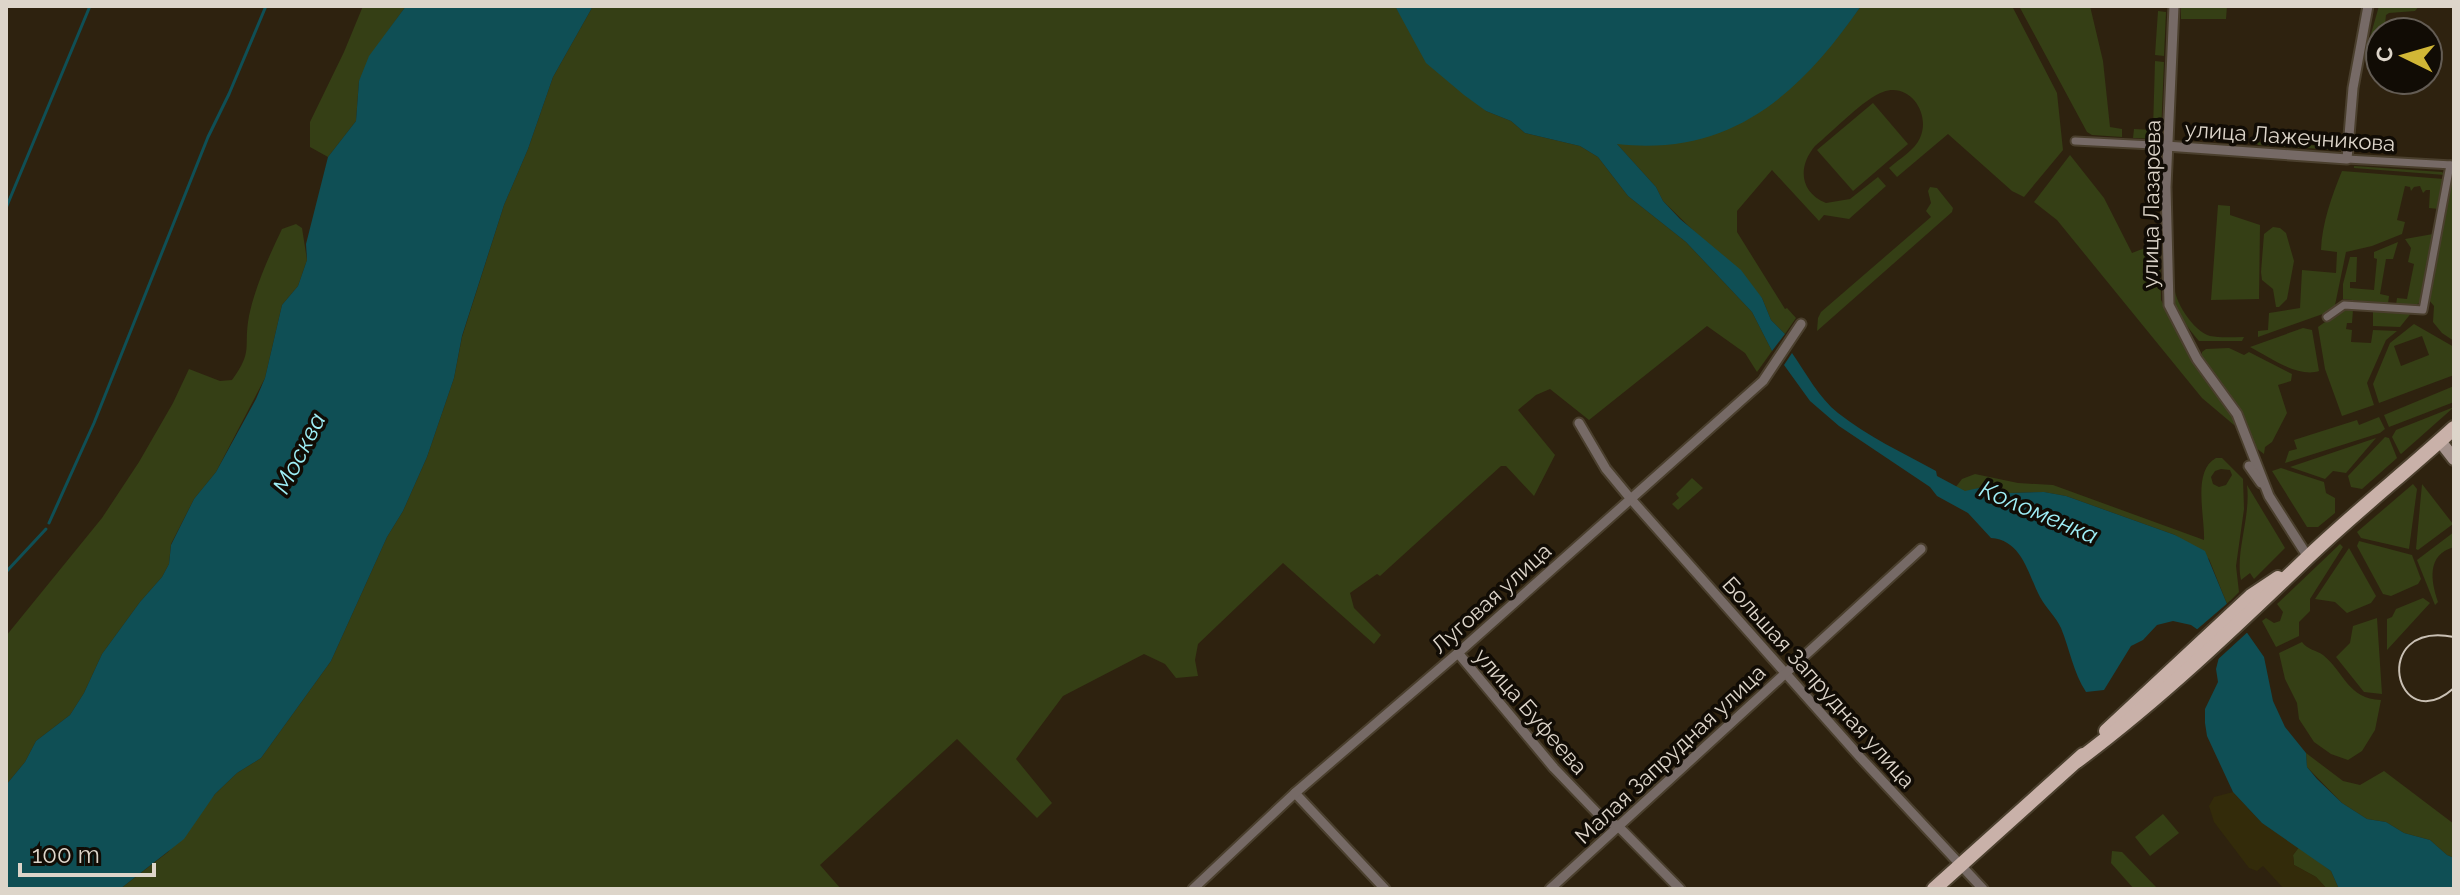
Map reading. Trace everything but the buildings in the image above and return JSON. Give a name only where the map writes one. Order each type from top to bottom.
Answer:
[{"type":"main road","points":[[1934,889],[2077,761],[2123,727],[2255,601],[2454,428]]},
{"type":"main road","points":[[2440,441],[2454,459]]},
{"type":"street","name":"улица Лазарева","points":[[2174,6],[2168,146],[2169,305],[2197,359],[2237,414],[2269,496],[2308,557]]},
{"type":"street","points":[[2347,159],[2353,88],[2368,6]]},
{"type":"street","name":"улица Лажечникова","points":[[2075,141],[2452,165]]},
{"type":"street","points":[[2327,317],[2344,305],[2423,310],[2452,165]]},
{"type":"street","name":"Луговая улица","points":[[1193,889],[1295,793],[1458,653],[1763,381],[1801,324]]},
{"type":"street","name":"Большая Запрудная улица","points":[[1579,423],[1598,457],[1630,498],[1860,757],[1983,889]]},
{"type":"street","points":[[2249,466],[2269,496]]},
{"type":"street","name":"Малая Запрудная улица","points":[[1550,889],[1921,549]]},
{"type":"street","name":"улица Буфеева","points":[[1458,653],[1554,768],[1605,821],[1617,825],[1680,889]]},
{"type":"street","points":[[1295,793],[1385,889]]},
{"type":"green space","points":[[363,6],[406,6],[359,81],[356,121],[328,157],[310,147],[310,122]]},
{"type":"green space","points":[[593,6],[1395,6],[1408,27],[1486,111],[1511,121],[1525,133],[1580,146],[1598,157],[1628,196],[1686,242],[1752,312],[1772,351],[1757,372],[1745,353],[1707,326],[1589,420],[1550,389],[1536,395],[1518,410],[1555,455],[1534,496],[1506,466],[1501,466],[1380,576],[1377,574],[1350,593],[1354,608],[1381,635],[1374,644],[1283,563],[1198,644],[1195,660],[1198,676],[1176,678],[1165,664],[1144,654],[1063,696],[1016,759],[1052,803],[1037,818],[957,739],[820,865],[841,889],[120,889],[168,852],[215,794],[237,773],[261,758],[331,661],[427,457],[454,378],[462,337],[504,205],[553,77]]},
{"type":"green space","points":[[1861,6],[2012,6],[2057,93],[2063,150],[2024,197],[2012,191],[1948,134],[1897,177],[1889,168],[1917,143],[1923,129],[1923,119],[1916,102],[1902,92],[1893,90],[1876,95],[1815,146],[1804,170],[1810,192],[1826,203],[1850,199],[1878,177],[1886,186],[1849,219],[1824,215],[1819,221],[1772,170],[1737,211],[1737,232],[1785,309],[1796,318],[1785,334],[1771,320],[1762,298],[1663,201],[1656,187],[1616,143],[1654,145],[1840,34]]},
{"type":"green space","points":[[2019,6],[2090,6],[2103,61],[2110,127],[2122,129],[2122,137],[2087,132]]},
{"type":"green space","points":[[2181,6],[2227,6],[2226,19],[2181,19]]},
{"type":"green space","points":[[2379,6],[2419,6],[2415,11],[2376,16]]},
{"type":"green space","points":[[2158,11],[2166,12],[2164,56],[2155,55]]},
{"type":"green space","points":[[2155,61],[2164,62],[2161,134],[2155,139],[2133,138],[2134,129],[2153,130]]},
{"type":"green space","points":[[1873,103],[1908,144],[1853,191],[1817,150]]},
{"type":"green space","points":[[2256,142],[2340,147],[2337,150],[2258,145]]},
{"type":"green space","points":[[2070,155],[2104,198],[2132,253],[2160,242],[2161,300],[2196,364],[2234,418],[2234,425],[2202,398],[2057,220],[2034,202]]},
{"type":"green space","points":[[2354,168],[2442,172],[2445,175]]},
{"type":"green space","points":[[2342,171],[2444,179],[2439,209],[2429,208],[2430,190],[2423,193],[2420,186],[2411,191],[2410,187],[2405,186],[2397,220],[2405,222],[2402,234],[2346,252],[2334,310],[2258,337],[2258,331],[2268,330],[2269,313],[2300,308],[2302,270],[2336,273],[2337,252],[2321,250],[2328,209]]},
{"type":"green space","points":[[2450,179],[2454,179],[2454,341],[2433,322],[2434,306],[2428,299]]},
{"type":"green space","points":[[1930,187],[1937,188],[1953,208],[1952,212],[1817,331],[1821,312],[1931,217],[1926,211],[1931,203]]},
{"type":"green space","points":[[2218,205],[2230,206],[2230,215],[2260,225],[2259,299],[2211,300]]},
{"type":"green space","points":[[296,224],[302,228],[307,260],[298,286],[282,305],[265,378],[216,472],[194,499],[171,544],[169,564],[102,654],[70,715],[36,741],[25,762],[6,785],[6,636],[102,518],[139,462],[189,369],[220,381],[232,380],[243,362],[249,316],[263,272],[282,229]]},
{"type":"green space","points":[[2273,227],[2286,233],[2294,261],[2287,299],[2279,307],[2276,307],[2273,289],[2262,280],[2261,272],[2264,234]]},
{"type":"green space","points":[[2433,234],[2421,301],[2414,307],[2396,305],[2397,298],[2407,299],[2414,264],[2408,262],[2411,248],[2405,239]]},
{"type":"green space","points":[[2398,242],[2393,259],[2386,259],[2380,294],[2389,296],[2388,304],[2343,299],[2343,284],[2350,257],[2357,257],[2356,282],[2350,282],[2350,288],[2374,290],[2377,259],[2374,252]]},
{"type":"green space","points":[[2174,283],[2180,306],[2197,328],[2210,336],[2244,337],[2242,341],[2199,341],[2176,307]]},
{"type":"green space","points":[[2346,307],[2412,312],[2400,327],[2373,326],[2373,311],[2353,310],[2352,323],[2347,323],[2346,329],[2352,330],[2351,342],[2371,343],[2373,330],[2397,331],[2386,340],[2367,383],[2374,405],[2342,416],[2325,369],[2318,327]]},
{"type":"green space","points":[[2414,324],[2454,347],[2454,375],[2379,403],[2373,384],[2390,343]],"holes":[[[2422,336],[2429,355],[2401,366],[2394,346]]]},
{"type":"green space","points":[[2303,328],[2312,330],[2319,371],[2293,369],[2250,347]]},
{"type":"green space","points":[[2229,348],[2244,355],[2249,352],[2292,374],[2291,381],[2278,385],[2287,413],[2272,442],[2265,447],[2264,454],[2256,448],[2240,411],[2202,358],[2202,352],[2206,349]]},
{"type":"green space","points":[[2454,386],[2454,402],[2389,427],[2384,415]]},
{"type":"green space","points":[[2454,407],[2400,453],[2392,437],[2396,430]]},
{"type":"green space","points":[[2379,417],[2385,429],[2380,433],[2285,463],[2289,451],[2297,449],[2294,440],[2357,420],[2359,425]]},
{"type":"green space","points":[[2385,437],[2389,438],[2397,458],[2362,489],[2351,487],[2348,476]]},
{"type":"green space","points":[[2376,438],[2346,473],[2333,471],[2325,479],[2290,467]]},
{"type":"green space","points":[[2216,458],[2222,458],[2243,479],[2244,509],[2236,566],[2239,592],[2227,604],[2209,559],[2175,535],[2066,496],[2044,492],[2010,493],[1983,487],[1965,492],[1955,488],[1962,479],[1975,474],[2018,483],[2053,485],[2204,540],[2201,495],[2204,473]],"holes":[[[2230,470],[2232,475],[2226,485],[2219,487],[2213,484],[2211,477],[2215,471]]]},
{"type":"green space","points":[[2281,468],[2324,482],[2326,493],[2335,498],[2335,513],[2318,527],[2307,527],[2272,471]]},
{"type":"green space","points":[[1692,478],[1703,488],[1678,510],[1672,504],[1679,498],[1676,494]]},
{"type":"green space","points":[[2413,484],[2417,489],[2409,549],[2361,538],[2357,532]]},
{"type":"green space","points":[[2422,484],[2453,524],[2418,550],[2416,549]]},
{"type":"green space","points":[[2247,485],[2285,548],[2254,579],[2250,573],[2241,580],[2240,558]]},
{"type":"green space","points":[[2454,532],[2454,547],[2445,551],[2435,562],[2433,577],[2438,602],[2435,605],[2417,560]]},
{"type":"green space","points":[[2359,541],[2412,555],[2421,579],[2418,584],[2391,596],[2383,594],[2357,546]]},
{"type":"green space","points":[[2340,544],[2343,547],[2310,599],[2310,611],[2299,622],[2299,636],[2276,647],[2262,621],[2266,618],[2274,623],[2280,621],[2283,612],[2277,604]]},
{"type":"green space","points":[[2349,548],[2376,596],[2371,603],[2347,613],[2335,602],[2315,599]]},
{"type":"green space","points":[[2423,598],[2430,603],[2387,650],[2387,619],[2396,609]]},
{"type":"green space","points":[[2377,618],[2382,694],[2364,692],[2336,657],[2350,643],[2353,626]]},
{"type":"green space","points":[[2302,642],[2323,655],[2354,690],[2370,699],[2381,700],[2375,730],[2362,751],[2348,760],[2331,754],[2314,742],[2299,719],[2297,703],[2285,679],[2279,653]]},
{"type":"green space","points":[[2306,753],[2343,781],[2360,785],[2384,771],[2454,824],[2454,858],[2430,840],[2404,833],[2386,822],[2367,819],[2342,803],[2307,767]]},
{"type":"green space","points":[[2163,814],[2179,833],[2150,856],[2135,837]]},
{"type":"green space","points":[[2299,847],[2331,871],[2339,889],[2327,889],[2316,877],[2294,865],[2293,855]]},
{"type":"green space","points":[[2112,851],[2122,852],[2158,889],[2134,889],[2111,863]]},
{"type":"sand","points":[[2233,792],[2262,823],[2299,847],[2293,855],[2294,865],[2316,877],[2327,889],[2284,889],[2263,866],[2257,871],[2249,868],[2214,822],[2209,806],[2214,797]]},
{"type":"water","name":"Москва","points":[[406,6],[593,6],[553,77],[504,205],[462,336],[454,378],[427,457],[403,511],[387,537],[331,661],[261,758],[237,773],[215,794],[184,839],[120,889],[6,889],[6,785],[25,762],[36,741],[70,715],[102,654],[162,577],[169,564],[171,545],[194,499],[216,472],[256,399],[265,378],[282,305],[298,286],[307,260],[306,244],[328,157],[356,121],[359,81],[369,56]]},
{"type":"water","points":[[1395,6],[1861,6],[1813,67],[1759,113],[1728,129],[1695,140],[1658,145],[1617,144],[1656,187],[1663,201],[1741,270],[1762,298],[1771,320],[1785,334],[1772,351],[1752,312],[1686,242],[1628,196],[1598,157],[1580,146],[1525,133],[1511,121],[1486,111],[1464,95],[1426,63]]},
{"type":"water","name":"Коломенка","points":[[1792,353],[1819,393],[1838,413],[1965,491],[1983,487],[2010,493],[2044,492],[2066,496],[2175,535],[2205,551],[2227,604],[2264,657],[2273,701],[2285,727],[2306,753],[2307,767],[2342,803],[2367,819],[2386,822],[2404,833],[2430,840],[2454,858],[2454,889],[2339,889],[2331,871],[2262,823],[2233,792],[2207,736],[2205,709],[2218,682],[2216,669],[2219,657],[2201,632],[2191,625],[2173,621],[2157,625],[2143,640],[2131,646],[2104,690],[2086,692],[2061,628],[2040,597],[2017,551],[2002,540],[1991,538],[1968,513],[1937,496],[1930,487],[1839,426],[1810,401],[1784,365]]},
{"type":"pier","points":[[2230,601],[2251,629],[2214,663],[2215,658],[2194,632]]},
{"type":"waterway","points":[[6,208],[90,6]]},
{"type":"waterway","points":[[49,523],[94,423],[208,137],[266,6]]},
{"type":"waterway","points":[[6,572],[46,529]]},
{"type":"tram line","points":[[2454,637],[2427,636],[2409,645],[2401,659],[2400,676],[2405,690],[2417,700],[2434,700],[2454,688]]}]
